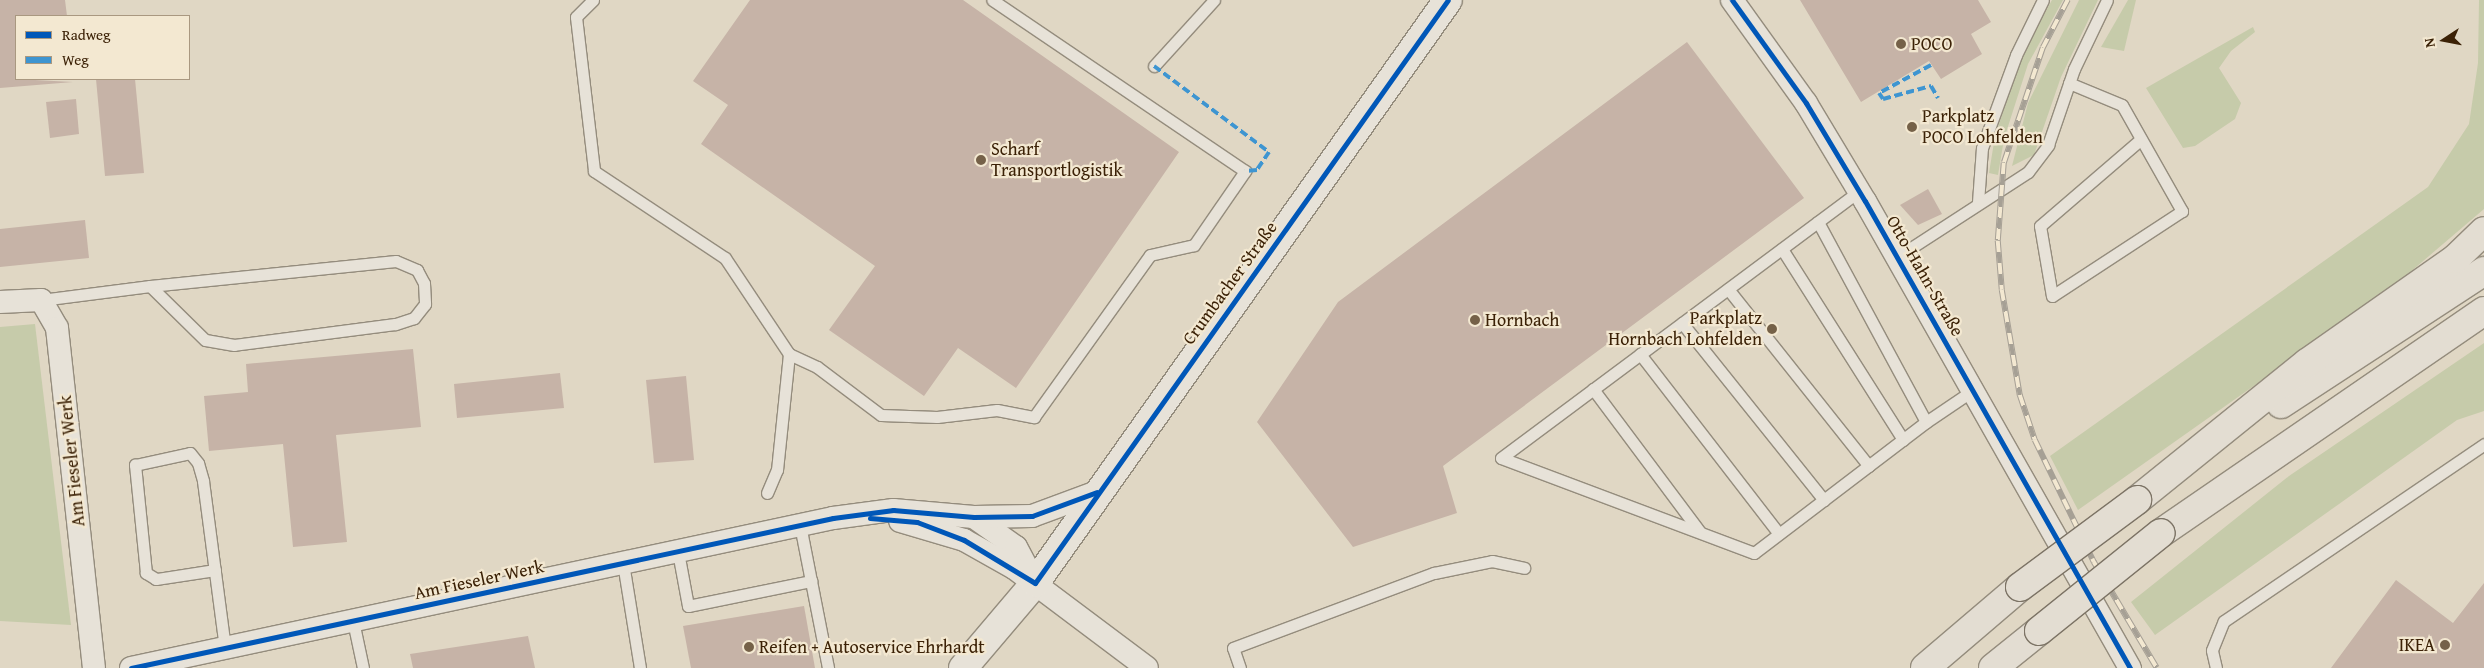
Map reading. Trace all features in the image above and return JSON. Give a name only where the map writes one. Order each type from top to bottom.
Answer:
[{"type":"highway","points":[[1926,668],[2020,588],[2146,493],[2307,363],[2455,259],[2484,231]]},
{"type":"highway","points":[[2146,493],[2484,271]]},
{"type":"highway","points":[[1993,668],[2161,533],[2447,334],[2484,311]]},
{"type":"highway","points":[[2447,334],[2484,319]]},
{"type":"main road","name":"Crumbacher Straße","points":[[963,668],[1035,583],[1097,492],[1448,0]]},
{"type":"street","name":"Otto-Hahn-Straße","points":[[1732,0],[1806,103],[1975,389],[2130,668]]},
{"type":"street","name":"Am Fieseler Werk","points":[[41,300],[57,328],[94,668]]},
{"type":"street","points":[[0,302],[41,300]]},
{"type":"street","name":"Am Fieseler Werk","points":[[131,668],[678,552],[800,524],[893,510],[974,517],[1040,515],[1097,492]]},
{"type":"street","name":"Am Fieseler Werk","points":[[974,517],[1016,546],[1035,583]]},
{"type":"street","name":"Am Fieseler Werk","points":[[833,518],[925,525],[964,540],[1035,583]]},
{"type":"street","points":[[1035,583],[1147,668]]},
{"type":"lane","points":[[593,0],[576,17],[594,171],[725,258],[789,354],[817,367],[881,414],[938,417],[998,410],[1034,417],[1150,255],[1194,245],[1244,171],[992,0]]},
{"type":"lane","points":[[1154,66],[1214,0]]},
{"type":"lane","points":[[1978,202],[1982,148],[2016,55],[2043,0]]},
{"type":"lane","points":[[1896,257],[1978,202],[2028,172],[2048,145],[2069,83],[2107,0]]},
{"type":"lane","points":[[2069,83],[2122,105],[2182,211],[2052,296],[2040,226],[2141,139]]},
{"type":"lane","points":[[1859,192],[1501,458],[1754,553],[1926,422],[1975,389]]},
{"type":"lane","points":[[1818,222],[1926,422]]},
{"type":"lane","points":[[1782,248],[1903,440]]},
{"type":"lane","points":[[41,300],[150,286],[396,261],[417,270],[424,283],[425,304],[414,318],[395,324],[234,345],[205,340],[150,286]]},
{"type":"lane","points":[[1728,289],[1869,466]]},
{"type":"lane","points":[[1682,323],[1824,500]]},
{"type":"lane","points":[[767,494],[777,470],[789,354]]},
{"type":"lane","points":[[1640,354],[1779,534]]},
{"type":"lane","points":[[1593,389],[1701,532]]},
{"type":"lane","points":[[2216,668],[2212,650],[2224,621],[2484,444]]},
{"type":"lane","points":[[215,570],[156,579],[146,574],[135,465],[190,453],[198,463],[215,570],[225,648]]},
{"type":"lane","points":[[800,524],[828,668]]},
{"type":"lane","points":[[678,552],[688,606],[811,581]]},
{"type":"lane","points":[[1240,668],[1233,648],[1434,573],[1492,561],[1524,568]]},
{"type":"lane","points":[[622,563],[640,668]]},
{"type":"lane","points":[[354,621],[363,668]]},
{"type":"green space","points":[[2052,0],[2063,0],[2028,64],[2004,139],[1998,175],[1989,173],[1995,136],[2022,54]]},
{"type":"green space","points":[[2079,0],[2098,0],[2061,77],[2034,155],[2012,166],[2028,103]]},
{"type":"green space","points":[[2128,0],[2136,0],[2124,51],[2101,47]]},
{"type":"green space","points":[[2479,0],[2484,0],[2484,209],[2388,291],[2078,510],[2050,456],[2428,187],[2469,124],[2478,63]]},
{"type":"green space","points":[[2253,27],[2255,32],[2231,51],[2219,68],[2241,103],[2235,119],[2195,146],[2183,148],[2146,88]]},
{"type":"green space","points":[[35,324],[71,625],[0,621],[0,327]]},
{"type":"green space","points":[[2484,343],[2484,411],[2457,420],[2155,635],[2131,602],[2289,476]]},
{"type":"building","points":[[0,0],[65,0],[67,15],[15,15],[15,80],[73,82],[0,88]]},
{"type":"building","points":[[750,0],[963,0],[1179,152],[1016,388],[958,348],[924,396],[829,330],[875,266],[701,144],[728,105],[693,81]]},
{"type":"building","name":"POCO","points":[[1800,0],[1978,0],[1991,22],[1971,34],[1982,54],[1941,79],[1929,61],[1861,102]]},
{"type":"building","points":[[1687,42],[1804,198],[1443,466],[1457,513],[1353,547],[1257,422],[1338,302]]},
{"type":"building","points":[[96,80],[135,80],[144,173],[105,176]]},
{"type":"building","points":[[76,99],[79,134],[50,138],[46,102]]},
{"type":"building","points":[[1928,189],[1942,214],[1918,225],[1900,205]]},
{"type":"building","points":[[85,220],[89,258],[0,267],[0,229]]},
{"type":"building","points":[[413,349],[421,427],[336,435],[347,542],[293,547],[283,444],[209,451],[204,396],[248,392],[246,364]]},
{"type":"building","points":[[560,373],[564,408],[457,418],[454,384]]},
{"type":"building","points":[[686,376],[694,460],[654,463],[646,380]]},
{"type":"building","points":[[2396,580],[2453,623],[2484,583],[2484,668],[2331,668]]},
{"type":"building","name":"Reifen + Autoservice Ehrhardt","points":[[804,606],[815,668],[691,668],[683,626]]},
{"type":"building","points":[[528,636],[535,668],[413,668],[410,654]]},
{"type":"railway","points":[[2068,0],[2043,48],[2004,163],[1998,241],[2002,290],[2020,395],[2035,440],[2094,562],[2157,668]]},
{"type":"marked path","points":[[1931,65],[1879,93],[1883,99],[1931,86],[1938,98]]},
{"type":"marked path","points":[[1154,66],[1269,152],[1257,170],[1245,171]]},
{"type":"cycle path","points":[[870,518],[917,522],[964,540],[1035,583],[1448,0]]},
{"type":"cycle path","points":[[1732,0],[1806,103],[1865,201],[2130,668]]},
{"type":"cycle path","points":[[131,668],[833,518],[893,510],[974,517],[1032,516],[1097,492]]},
{"type":"place","name":"POCO","points":[[1901,44]]},
{"type":"place","name":"Parkplatz POCO Lohfelden","points":[[1912,127]]},
{"type":"place","name":"Scharf Transportlogistik","points":[[981,160]]},
{"type":"place","name":"Hornbach","points":[[1475,320]]},
{"type":"place","name":"Parkplatz Hornbach Lohfelden","points":[[1772,329]]},
{"type":"place","name":"IKEA","points":[[2445,645]]},
{"type":"place","name":"Reifen + Autoservice Ehrhardt","points":[[749,647]]}]
